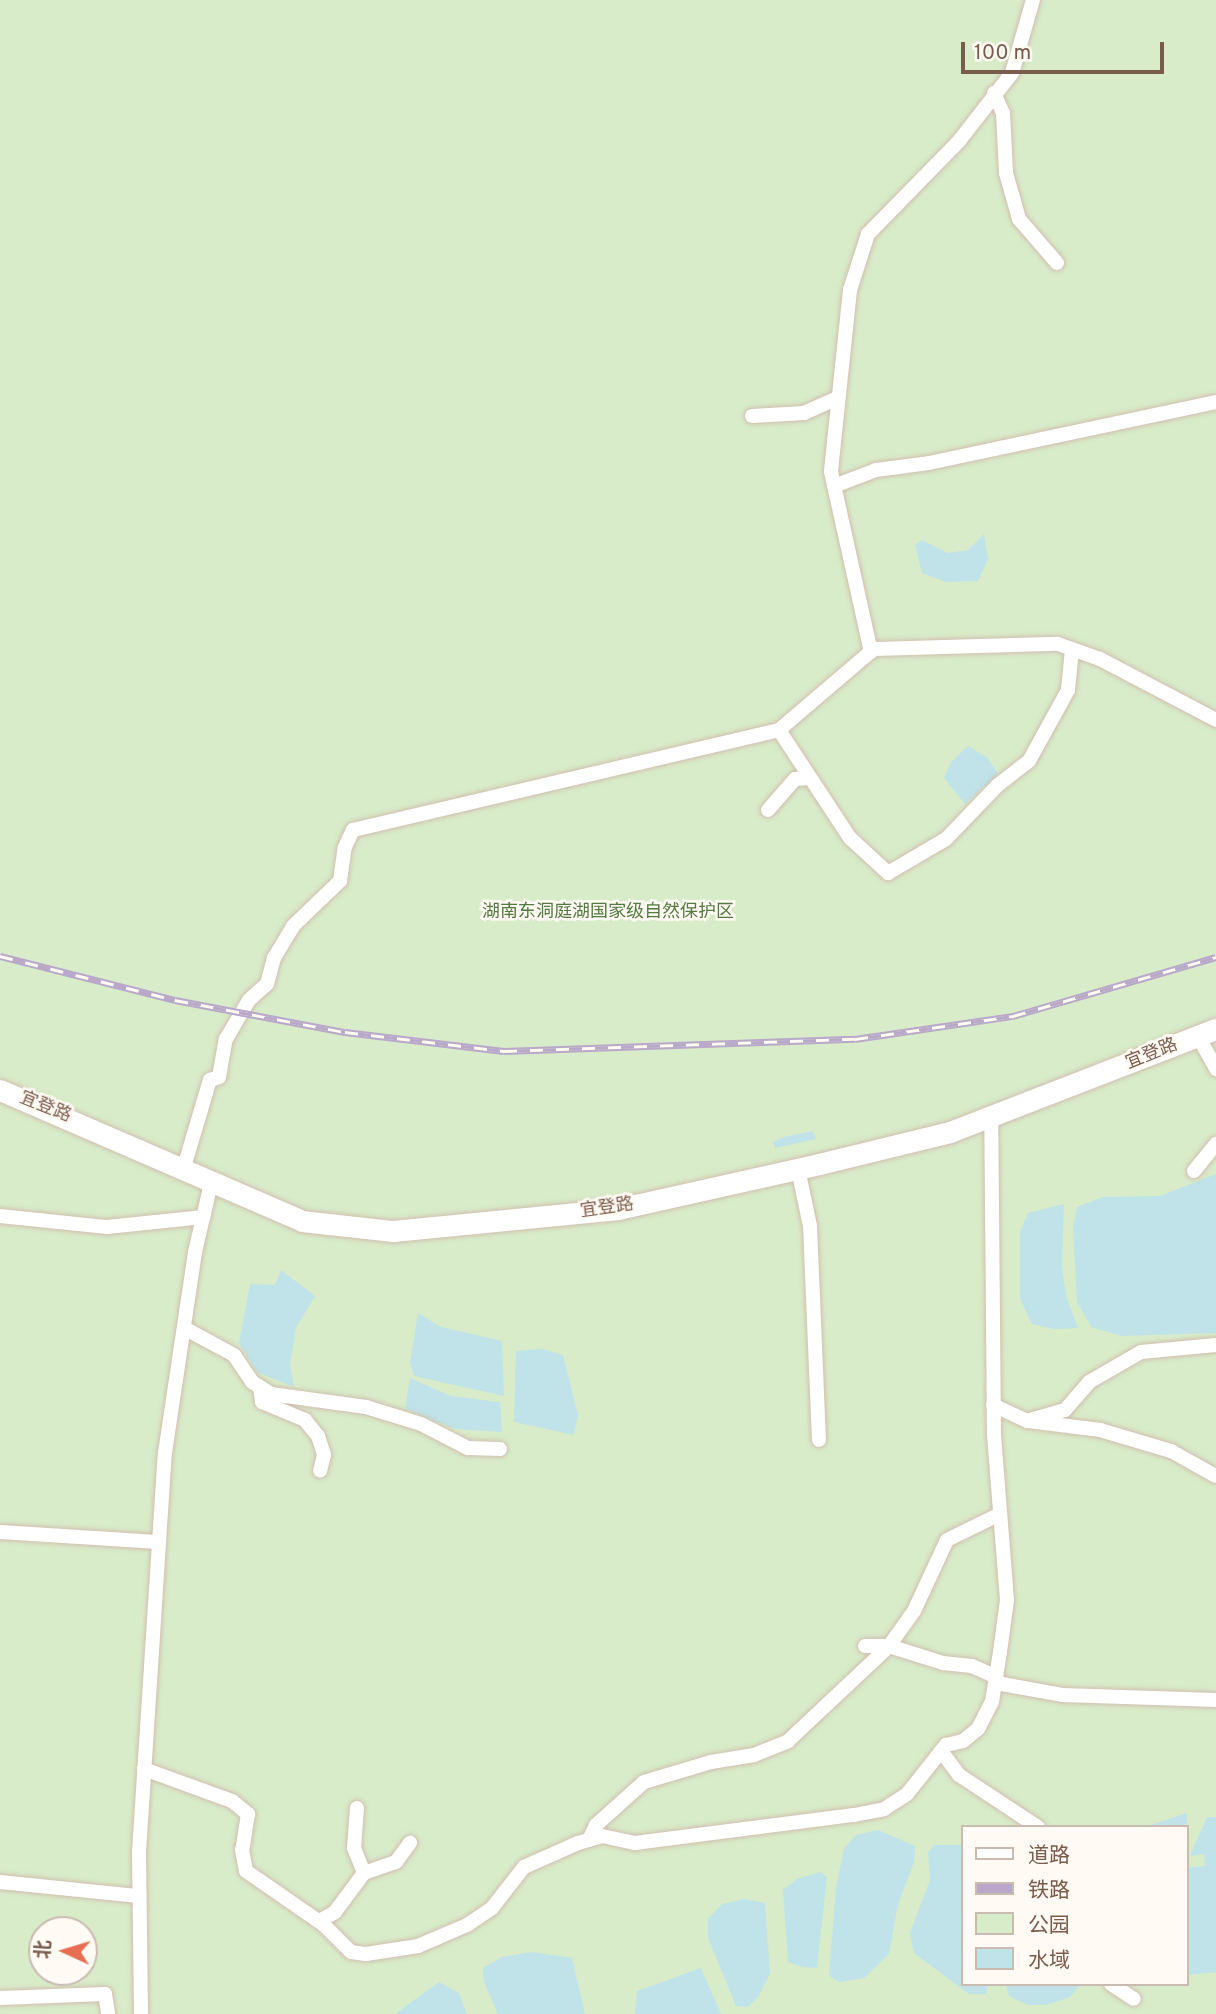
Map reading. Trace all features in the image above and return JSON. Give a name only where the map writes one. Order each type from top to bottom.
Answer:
[{"type":"street","points":[[870,652],[831,471],[836,399],[850,290],[868,234],[959,141],[994,93],[1012,74],[1033,0]]},
{"type":"street","points":[[994,93],[1003,113],[1006,173],[1019,219],[1057,263]]},
{"type":"street","points":[[752,416],[804,413],[836,399]]},
{"type":"street","points":[[834,486],[876,470],[929,463],[1216,402]]},
{"type":"street","points":[[184,1167],[210,1080],[219,1077],[226,1039],[249,1000],[267,984],[274,958],[293,926],[340,881],[345,847],[353,830],[779,730],[870,652],[1058,644],[1216,720]]},
{"type":"street","points":[[779,730],[850,838],[888,873],[946,839],[998,785],[1029,761],[1068,690],[1072,649]]},
{"type":"street","points":[[768,810],[795,779],[810,778]]},
{"type":"street","points":[[1207,1033],[1216,1069]]},
{"type":"street","name":"宜登路","points":[[0,1090],[184,1167],[302,1221],[393,1231],[618,1209],[798,1169],[950,1132],[1207,1033]]},
{"type":"street","points":[[144,1769],[232,1801],[248,1814],[242,1850],[246,1871],[318,1921],[351,1952],[418,1946],[467,1925],[492,1908],[524,1867],[602,1836],[635,1843],[884,1809],[906,1794],[940,1751],[978,1729],[992,1702],[1007,1600],[993,1405],[991,1118]]},
{"type":"street","points":[[1194,1171],[1216,1144]]},
{"type":"street","points":[[798,1169],[810,1226],[819,1440]]},
{"type":"street","points":[[141,2014],[139,1896],[144,1769],[165,1453],[203,1217],[212,1180]]},
{"type":"street","points":[[0,1216],[107,1227],[203,1217]]},
{"type":"street","points":[[184,1328],[234,1355],[260,1387],[271,1394],[366,1407],[399,1417],[468,1448],[500,1449]]},
{"type":"street","points":[[1028,1420],[1065,1410],[1089,1382],[1141,1352],[1216,1345]]},
{"type":"street","points":[[260,1387],[262,1402],[305,1420],[318,1436],[324,1455],[320,1471]]},
{"type":"street","points":[[993,1405],[1028,1420],[1100,1430],[1171,1451],[1216,1476]]},
{"type":"street","points":[[589,1840],[605,1815],[644,1782],[711,1762],[754,1755],[788,1741],[889,1646],[914,1611],[947,1540],[1000,1514]]},
{"type":"street","points":[[0,1531],[159,1542]]},
{"type":"street","points":[[865,1646],[889,1646],[943,1663],[972,1666],[996,1680],[1062,1695],[1216,1700]]},
{"type":"street","points":[[940,1751],[959,1775],[1035,1825]]},
{"type":"street","points":[[357,1808],[354,1848],[364,1873]]},
{"type":"street","points":[[318,1921],[335,1912],[364,1873],[396,1862],[410,1843]]},
{"type":"street","points":[[0,1882],[139,1896]]},
{"type":"street","points":[[1114,1986],[1134,1999]]},
{"type":"street","points":[[0,1998],[105,1994],[108,2014]]},
{"type":"green space","name":"湖南东洞庭湖国家级自然保护区","points":[[0,0],[1216,0],[1216,2014],[0,2014]]},
{"type":"water","points":[[984,534],[988,559],[978,581],[946,582],[922,573],[915,545],[922,540],[948,553],[968,550]]},
{"type":"water","points":[[968,746],[988,758],[998,774],[965,804],[944,778],[951,762]]},
{"type":"water","points":[[813,1131],[816,1139],[775,1148],[773,1142],[784,1137]]},
{"type":"water","points":[[1216,1174],[1216,1333],[1121,1336],[1091,1327],[1077,1302],[1073,1228],[1077,1207],[1103,1197],[1160,1196]]},
{"type":"water","points":[[1064,1204],[1062,1266],[1066,1296],[1078,1328],[1055,1329],[1032,1324],[1020,1299],[1020,1232],[1028,1213]]},
{"type":"water","points":[[281,1270],[315,1296],[296,1328],[290,1365],[294,1387],[257,1372],[239,1343],[250,1284],[275,1285]]},
{"type":"water","points":[[418,1313],[441,1327],[502,1341],[504,1396],[414,1376],[410,1363]]},
{"type":"water","points":[[543,1349],[563,1355],[578,1415],[574,1435],[514,1422],[516,1351]]},
{"type":"water","points":[[410,1378],[451,1396],[500,1402],[502,1432],[455,1429],[405,1409]]},
{"type":"water","points":[[1187,1813],[1187,1825],[1151,1825]]},
{"type":"water","points":[[1207,1817],[1216,1817],[1216,1972],[1188,1975],[1188,1868],[1205,1866],[1204,1854],[1190,1856]]},
{"type":"water","points":[[878,1830],[915,1846],[914,1862],[898,1904],[889,1954],[864,1978],[839,1982],[829,1976],[836,1887],[844,1849],[856,1835]]},
{"type":"water","points":[[934,1845],[960,1845],[960,1986],[988,1986],[986,1994],[969,1994],[914,1953],[910,1933],[930,1880],[928,1852]]},
{"type":"water","points":[[820,1872],[827,1877],[817,1968],[802,1967],[788,1962],[783,1890],[797,1879]]},
{"type":"water","points":[[744,1899],[765,1903],[770,1973],[759,1996],[748,2007],[736,2006],[708,1938],[708,1919],[722,1904]]},
{"type":"water","points":[[532,1952],[572,1958],[585,2014],[498,2014],[484,1982],[483,1968],[502,1957]]},
{"type":"water","points":[[701,1968],[721,2014],[635,2014],[637,1991]]},
{"type":"water","points":[[439,1982],[459,1993],[467,2014],[395,2014]]},
{"type":"water","points":[[1006,1986],[1079,1986],[1070,1997],[1046,2005],[1028,2005],[1009,1996]]},
{"type":"railway","points":[[0,956],[175,1000],[345,1032],[504,1051],[855,1039],[1013,1016],[1216,957]]}]
